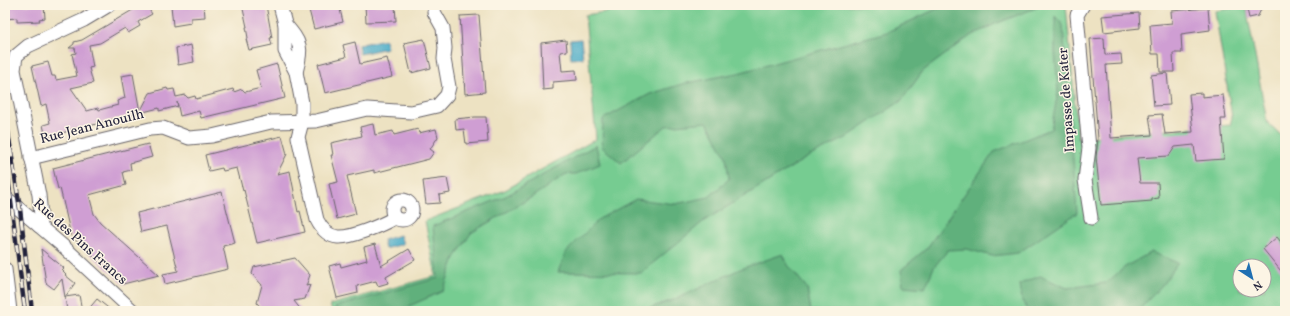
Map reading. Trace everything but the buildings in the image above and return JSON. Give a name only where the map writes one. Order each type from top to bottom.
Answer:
[{"type":"street","points":[[39,226],[40,195],[31,158],[14,70],[16,56],[28,46],[84,20],[109,5]]},
{"type":"street","points":[[280,5],[285,24],[285,51],[296,72],[302,103],[302,122],[298,137],[317,220],[328,234],[338,237],[375,228],[394,218]]},
{"type":"street","name":"Impasse de Kater","points":[[1082,5],[1077,15],[1088,148],[1085,180],[1091,218]]},
{"type":"street","name":"Rue Jean Anouilh","points":[[31,158],[150,129],[163,128],[189,138],[212,136],[271,122],[316,121],[367,109],[412,112],[438,106],[447,95],[448,87],[444,59],[445,48],[443,28],[434,12]]},
{"type":"street","name":"Rue des Pins Francs","points":[[5,197],[133,311]]},
{"type":"street","points":[[5,269],[10,311]]},
{"type":"green space","points":[[652,5],[1066,5],[1078,138],[1230,125],[1232,117],[1215,11],[1246,6],[1267,122],[1285,139],[1285,311],[332,311],[330,305],[436,276],[425,221],[505,190],[596,139],[585,15]]},
{"type":"green space","points":[[945,5],[1043,5],[995,24],[969,37],[923,71],[901,101],[846,138],[808,157],[704,221],[641,273],[558,272],[566,252],[599,219],[636,199],[675,204],[709,197],[729,179],[726,157],[707,122],[666,126],[621,163],[602,147],[603,119],[650,94],[682,84],[738,73],[887,32]]},
{"type":"green space","points":[[1055,16],[1063,25],[1077,213],[1018,253],[992,256],[967,249],[948,250],[934,267],[925,288],[903,286],[901,270],[927,248],[994,152],[1051,129],[1058,92],[1055,52]]},
{"type":"green space","points":[[596,145],[600,164],[576,174],[566,174],[532,197],[471,233],[455,258],[443,291],[398,311],[336,311],[335,307],[438,278],[433,226],[506,196]]},
{"type":"green space","points":[[1151,252],[1178,263],[1162,285],[1138,311],[1029,311],[1022,301],[1020,284],[1040,276],[1067,288],[1106,283],[1125,267]]},
{"type":"green space","points":[[783,254],[788,265],[807,288],[811,311],[641,311],[676,299],[740,269]]},
{"type":"water","points":[[385,39],[387,48],[360,54],[358,45]]},
{"type":"water","points":[[581,39],[583,58],[571,59],[570,40]]},
{"type":"water","points":[[400,235],[403,244],[385,249],[383,240]]},
{"type":"railway","points":[[5,113],[20,209],[32,311]]},
{"type":"railway","points":[[5,155],[25,311]]}]
